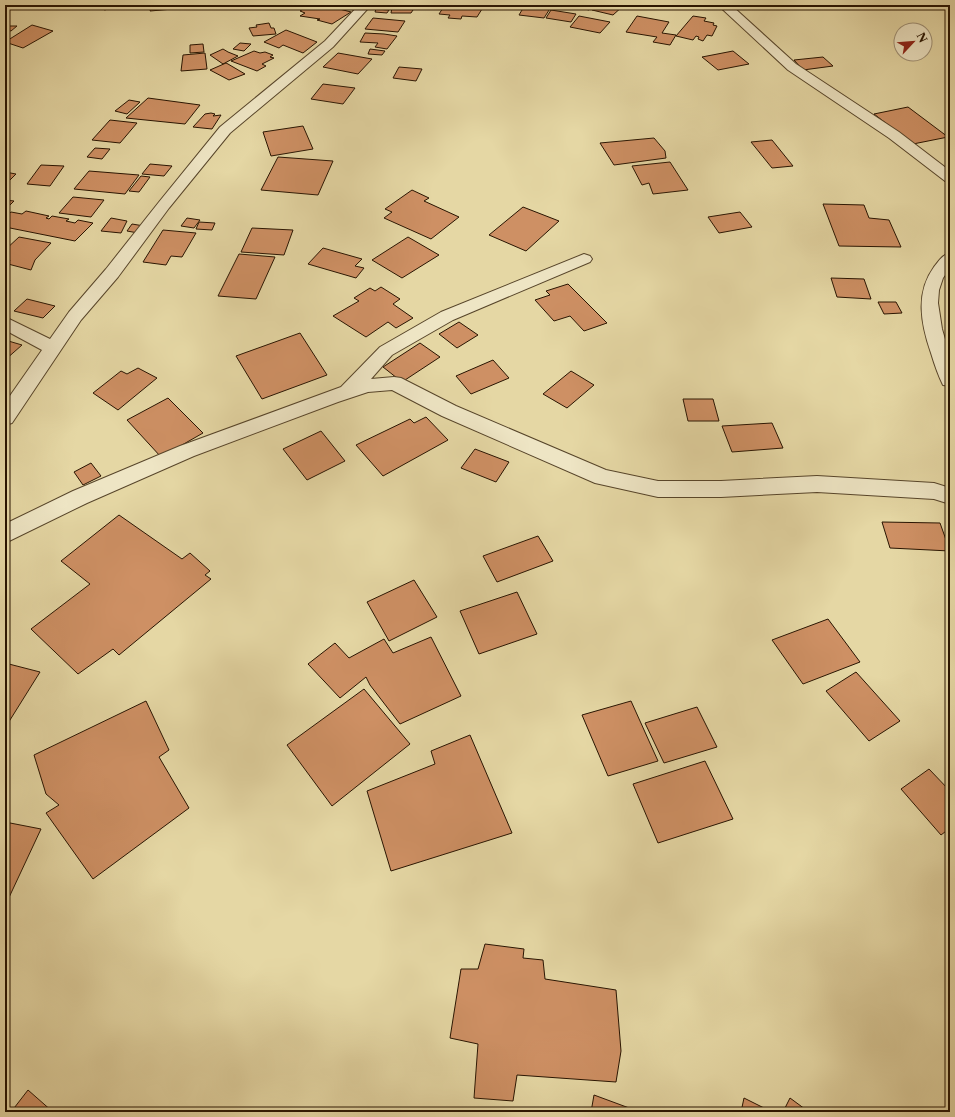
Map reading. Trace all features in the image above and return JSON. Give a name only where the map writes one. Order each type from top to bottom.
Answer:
[{"type":"street","points":[[5,418],[75,316],[112,273],[164,205],[225,130],[329,44],[365,5]]},
{"type":"street","points":[[724,5],[792,67],[894,135],[950,178]]},
{"type":"street","points":[[950,258],[935,278],[929,304],[937,345],[950,380]]},
{"type":"street","points":[[348,392],[386,351],[447,316],[584,259]]},
{"type":"street","points":[[5,323],[53,348]]},
{"type":"street","points":[[5,534],[80,497],[187,451],[348,392],[368,386],[394,383],[449,411],[602,477],[658,489],[721,489],[817,484],[934,491],[950,496]]},
{"type":"building","points":[[92,5],[115,5],[105,10]]},
{"type":"building","points":[[152,5],[173,5],[173,9],[150,11]]},
{"type":"building","points":[[316,5],[324,5],[351,12],[332,24],[317,20],[320,19],[300,16],[305,13],[300,11],[308,6],[312,7]]},
{"type":"building","points":[[390,5],[411,5],[413,10],[411,13],[391,13],[392,8]]},
{"type":"building","points":[[445,5],[482,9],[477,17],[462,16],[461,19],[448,18],[450,15],[439,14]]},
{"type":"building","points":[[525,5],[551,7],[544,18],[519,15]]},
{"type":"building","points":[[568,5],[594,5],[589,10]]},
{"type":"building","points":[[598,5],[623,6],[613,15],[592,10]]},
{"type":"building","points":[[376,9],[389,10],[387,13],[375,12]]},
{"type":"building","points":[[551,10],[576,14],[571,22],[546,18]]},
{"type":"building","points":[[579,16],[610,22],[600,33],[570,27]]},
{"type":"building","points":[[637,16],[669,22],[662,33],[676,35],[670,45],[653,42],[657,37],[626,32]]},
{"type":"building","points":[[693,16],[706,18],[704,21],[714,23],[713,25],[717,26],[712,36],[707,35],[703,41],[698,39],[699,37],[696,36],[693,40],[676,36]]},
{"type":"building","points":[[373,18],[405,21],[398,32],[365,29]]},
{"type":"building","points":[[269,23],[271,28],[274,28],[276,34],[253,36],[249,28],[257,27],[256,25]]},
{"type":"building","points":[[32,25],[53,31],[23,48],[5,42]]},
{"type":"building","points":[[9,26],[17,26],[11,31],[5,30]]},
{"type":"building","points":[[286,30],[317,42],[303,53],[283,45],[279,48],[264,42]]},
{"type":"building","points":[[365,33],[397,36],[387,49],[375,47],[378,43],[360,42]]},
{"type":"building","points":[[240,43],[251,44],[244,51],[233,49]]},
{"type":"building","points":[[203,44],[204,52],[190,53],[190,45]]},
{"type":"building","points":[[223,49],[238,56],[223,64],[210,55]]},
{"type":"building","points":[[370,49],[385,51],[382,55],[368,54]]},
{"type":"building","points":[[254,51],[260,53],[265,52],[273,55],[270,57],[274,58],[262,64],[266,66],[257,71],[231,61]]},
{"type":"building","points":[[733,51],[749,64],[718,70],[702,57]]},
{"type":"building","points":[[205,53],[207,69],[181,71],[183,55]]},
{"type":"building","points":[[338,53],[372,59],[358,74],[323,67]]},
{"type":"building","points":[[823,57],[833,66],[803,70],[794,60]]},
{"type":"building","points":[[226,63],[245,74],[229,80],[210,70]]},
{"type":"building","points":[[399,67],[422,69],[416,81],[393,78]]},
{"type":"building","points":[[323,84],[355,88],[343,104],[311,99]]},
{"type":"building","points":[[148,98],[200,105],[185,124],[126,118]]},
{"type":"building","points":[[129,100],[140,102],[127,114],[115,111]]},
{"type":"building","points":[[908,107],[948,137],[913,144],[874,114]]},
{"type":"building","points":[[205,114],[215,114],[213,116],[221,115],[212,129],[193,127]]},
{"type":"building","points":[[110,120],[137,123],[120,143],[92,140]]},
{"type":"building","points":[[303,126],[313,149],[271,156],[263,132]]},
{"type":"building","points":[[654,138],[665,151],[666,158],[614,165],[600,143]]},
{"type":"building","points":[[772,140],[793,166],[772,168],[751,142]]},
{"type":"building","points":[[95,148],[110,149],[102,159],[87,157]]},
{"type":"building","points":[[278,157],[333,161],[318,195],[261,190]]},
{"type":"building","points":[[670,162],[688,190],[653,194],[649,183],[642,185],[632,166]]},
{"type":"building","points":[[150,164],[172,166],[164,176],[142,174]]},
{"type":"building","points":[[41,165],[64,166],[50,186],[27,184]]},
{"type":"building","points":[[89,171],[139,175],[125,194],[74,189]]},
{"type":"building","points":[[5,172],[16,174],[5,185]]},
{"type":"building","points":[[141,176],[150,177],[139,192],[129,191]]},
{"type":"building","points":[[412,190],[429,198],[424,201],[459,217],[431,239],[384,218],[392,212],[385,209]]},
{"type":"building","points":[[73,197],[104,200],[91,217],[59,213]]},
{"type":"building","points":[[5,200],[14,201],[5,210]]},
{"type":"building","points":[[823,204],[864,205],[869,218],[889,220],[901,247],[839,246]]},
{"type":"building","points":[[523,207],[559,221],[526,251],[489,235]]},
{"type":"building","points":[[26,211],[49,216],[46,218],[49,219],[52,216],[69,219],[66,221],[75,223],[78,220],[93,223],[75,241],[5,227],[5,217],[11,212],[22,214]]},
{"type":"building","points":[[740,212],[752,227],[719,233],[708,217]]},
{"type":"building","points":[[111,218],[127,221],[121,233],[101,231]]},
{"type":"building","points":[[187,218],[200,220],[194,228],[181,226]]},
{"type":"building","points":[[199,222],[215,223],[212,230],[196,229]]},
{"type":"building","points":[[132,224],[144,226],[138,233],[127,231]]},
{"type":"building","points":[[252,228],[293,230],[284,255],[241,252]]},
{"type":"building","points":[[163,230],[196,233],[182,257],[171,256],[166,265],[143,262]]},
{"type":"building","points":[[19,237],[51,243],[35,260],[31,270],[8,264],[10,260],[5,260],[5,250]]},
{"type":"building","points":[[408,237],[439,255],[402,278],[372,260]]},
{"type":"building","points":[[323,248],[362,259],[355,266],[364,268],[356,278],[308,264]]},
{"type":"building","points":[[239,254],[275,257],[256,299],[218,296]]},
{"type":"building","points":[[831,278],[864,279],[871,299],[837,297]]},
{"type":"building","points":[[568,284],[607,323],[584,331],[570,316],[554,321],[535,300],[550,295],[546,291]]},
{"type":"building","points":[[381,287],[400,299],[393,304],[413,318],[396,328],[388,322],[366,337],[333,316],[359,301],[354,298],[370,288],[375,291]]},
{"type":"building","points":[[27,299],[55,306],[43,318],[14,311]]},
{"type":"building","points":[[878,302],[896,302],[902,313],[884,314]]},
{"type":"building","points":[[459,322],[478,335],[457,348],[439,334]]},
{"type":"building","points":[[300,333],[327,375],[262,399],[236,356]]},
{"type":"building","points":[[5,340],[22,345],[5,360]]},
{"type":"building","points":[[420,343],[440,357],[402,382],[383,367]]},
{"type":"building","points":[[493,360],[509,378],[471,394],[456,376]]},
{"type":"building","points":[[138,368],[157,378],[118,410],[93,393],[121,371],[127,374]]},
{"type":"building","points":[[571,371],[594,385],[567,408],[543,394]]},
{"type":"building","points":[[168,398],[203,433],[161,457],[127,420]]},
{"type":"building","points":[[683,399],[713,399],[719,421],[688,421]]},
{"type":"building","points":[[426,417],[448,440],[383,476],[356,445],[410,419],[414,423]]},
{"type":"building","points":[[772,423],[783,448],[732,452],[722,426]]},
{"type":"building","points":[[321,431],[345,461],[307,480],[283,449]]},
{"type":"building","points":[[475,449],[509,462],[496,482],[461,468]]},
{"type":"building","points":[[91,463],[101,476],[83,485],[74,472]]},
{"type":"building","points":[[119,515],[182,559],[190,553],[210,571],[205,575],[211,579],[119,655],[113,649],[78,674],[31,629],[90,584],[61,561]]},
{"type":"building","points":[[882,522],[940,523],[950,551],[890,548]]},
{"type":"building","points":[[538,536],[553,561],[497,582],[483,556]]},
{"type":"building","points":[[414,580],[437,617],[389,641],[367,602]]},
{"type":"building","points":[[517,592],[537,634],[479,654],[460,611]]},
{"type":"building","points":[[828,619],[860,662],[803,684],[772,640]]},
{"type":"building","points":[[431,637],[461,696],[400,724],[370,685],[366,677],[340,698],[308,664],[335,643],[349,658],[384,639],[393,653]]},
{"type":"building","points":[[5,663],[40,672],[5,728]]},
{"type":"building","points":[[856,672],[900,721],[869,741],[826,691]]},
{"type":"building","points":[[364,689],[410,744],[332,806],[287,745]]},
{"type":"building","points":[[146,701],[169,750],[159,757],[189,808],[93,879],[46,813],[59,805],[46,794],[34,755]]},
{"type":"building","points":[[631,701],[658,761],[608,776],[582,715]]},
{"type":"building","points":[[697,707],[717,747],[664,763],[645,723]]},
{"type":"building","points":[[470,735],[512,833],[391,871],[367,791],[435,764],[431,751]]},
{"type":"building","points":[[705,761],[733,819],[658,843],[633,784]]},
{"type":"building","points":[[929,769],[950,791],[950,828],[941,835],[901,789]]},
{"type":"building","points":[[5,822],[41,829],[5,906]]},
{"type":"building","points":[[485,944],[524,949],[523,958],[543,960],[545,979],[616,990],[621,1051],[616,1082],[517,1075],[513,1101],[474,1098],[478,1044],[450,1038],[461,969],[478,969]]},
{"type":"building","points":[[28,1090],[53,1112],[11,1112]]},
{"type":"building","points":[[594,1095],[640,1112],[591,1112]]},
{"type":"building","points":[[744,1098],[772,1112],[741,1112]]},
{"type":"building","points":[[790,1098],[809,1112],[783,1112]]}]
